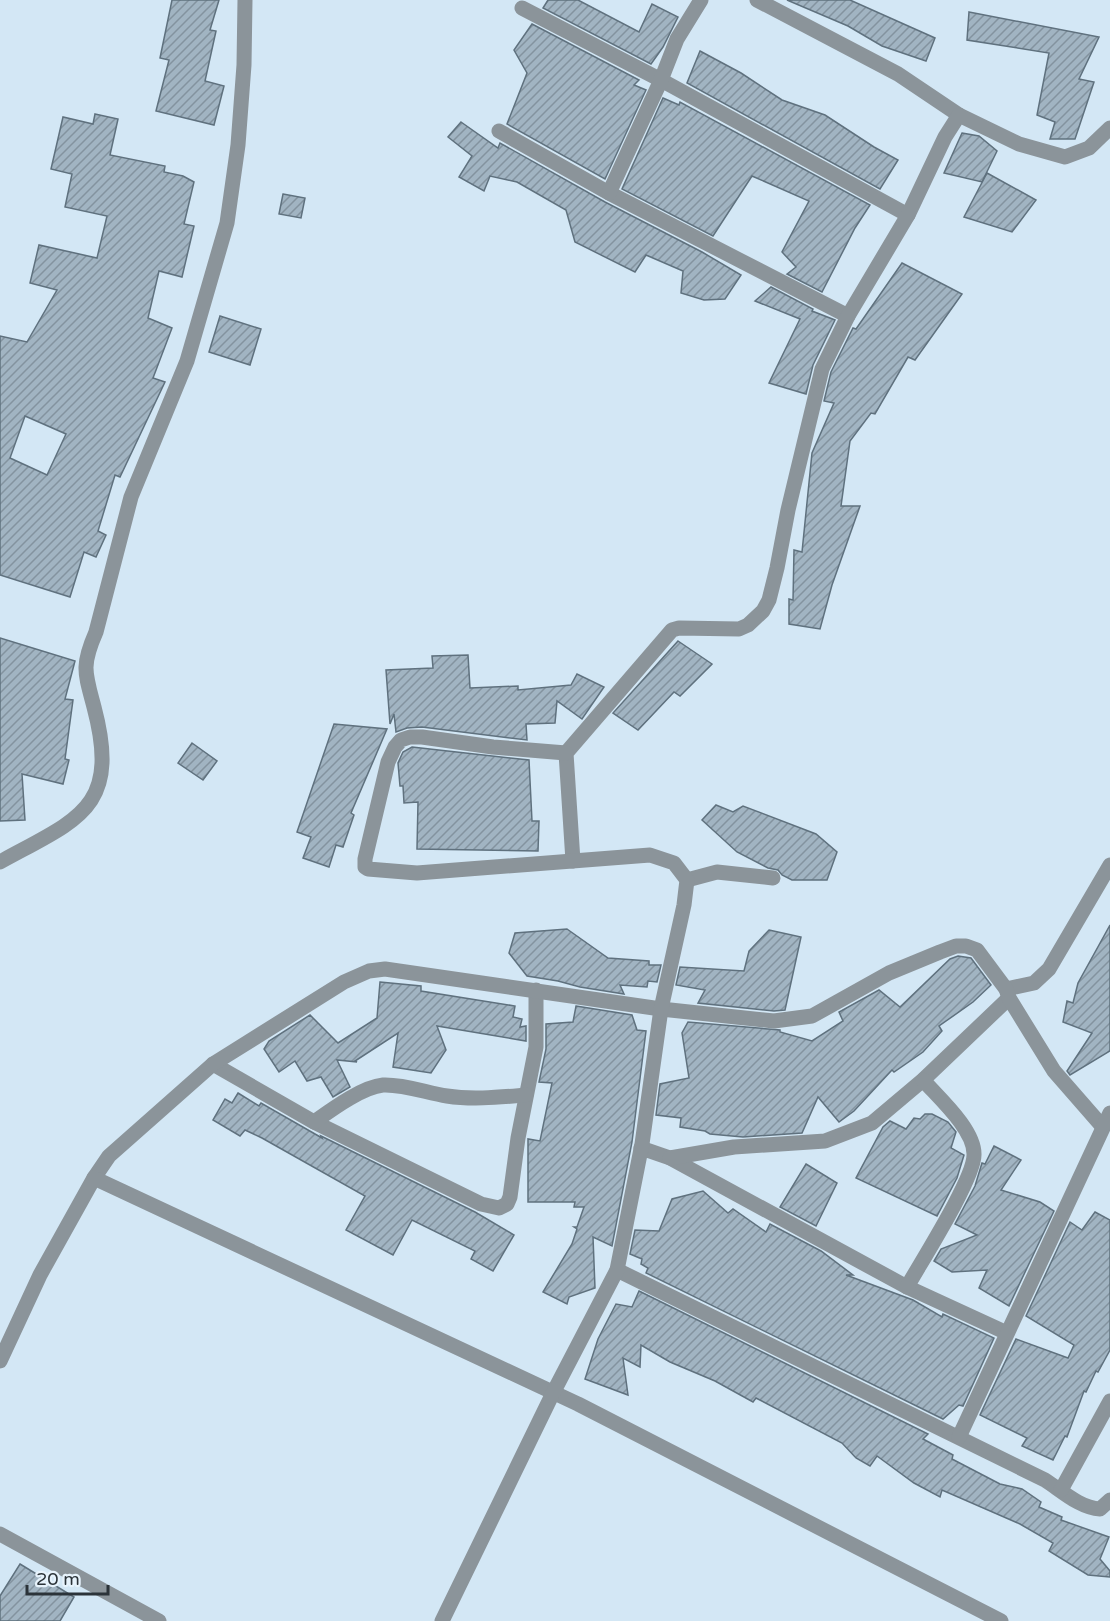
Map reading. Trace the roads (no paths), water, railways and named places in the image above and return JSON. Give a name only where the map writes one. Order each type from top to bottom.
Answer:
[{"type":"street","points":[[0,862],[70,823],[90,804],[102,777],[103,745],[84,669],[88,650],[96,632],[131,497],[187,361],[227,223],[244,65],[245,0]]},
{"type":"street","points":[[609,193],[661,80],[677,39],[701,0]]},
{"type":"street","points":[[758,0],[898,74],[959,115],[1019,144],[1065,157],[1089,148],[1110,128]]},
{"type":"street","points":[[522,8],[661,80],[908,215]]},
{"type":"street","points":[[573,861],[566,753],[672,630],[679,628],[739,629],[748,625],[763,611],[769,600],[777,568],[788,510],[822,369],[848,316],[908,215],[945,137],[959,115]]},
{"type":"street","points":[[499,131],[609,193],[848,316]]},
{"type":"street","points":[[442,1621],[553,1393],[617,1270],[641,1148],[661,1009],[684,905],[687,880],[674,863],[650,855],[417,873],[374,871],[365,867],[365,859],[388,762],[401,740],[422,737],[493,747],[566,753]]},
{"type":"street","points":[[670,1158],[734,1147],[825,1141],[872,1124],[923,1080],[1008,994],[1034,983],[1049,969],[1110,866]]},
{"type":"street","points":[[687,880],[717,872],[773,878]]},
{"type":"street","points":[[0,1361],[40,1275],[94,1178],[110,1156],[213,1064],[344,982],[369,971],[385,969],[661,1009],[774,1021],[812,1016],[889,973],[956,946],[966,946],[976,950],[1008,994],[1054,1071],[1106,1119],[959,1437]]},
{"type":"street","points":[[213,1064],[315,1122],[481,1204],[499,1208],[507,1204],[510,1197],[536,1047],[536,990]]},
{"type":"street","points":[[907,1287],[967,1180],[974,1156],[964,1126],[923,1080]]},
{"type":"street","points":[[315,1122],[345,1100],[381,1085],[450,1097],[526,1095]]},
{"type":"street","points":[[641,1148],[670,1158],[907,1287],[1007,1333]]},
{"type":"street","points":[[94,1178],[578,1404],[1001,1621]]},
{"type":"street","points":[[617,1270],[1046,1480],[1083,1504],[1100,1509],[1110,1500]]},
{"type":"street","points":[[1061,1490],[1110,1401]]},
{"type":"street","points":[[0,1534],[159,1621]]}]
